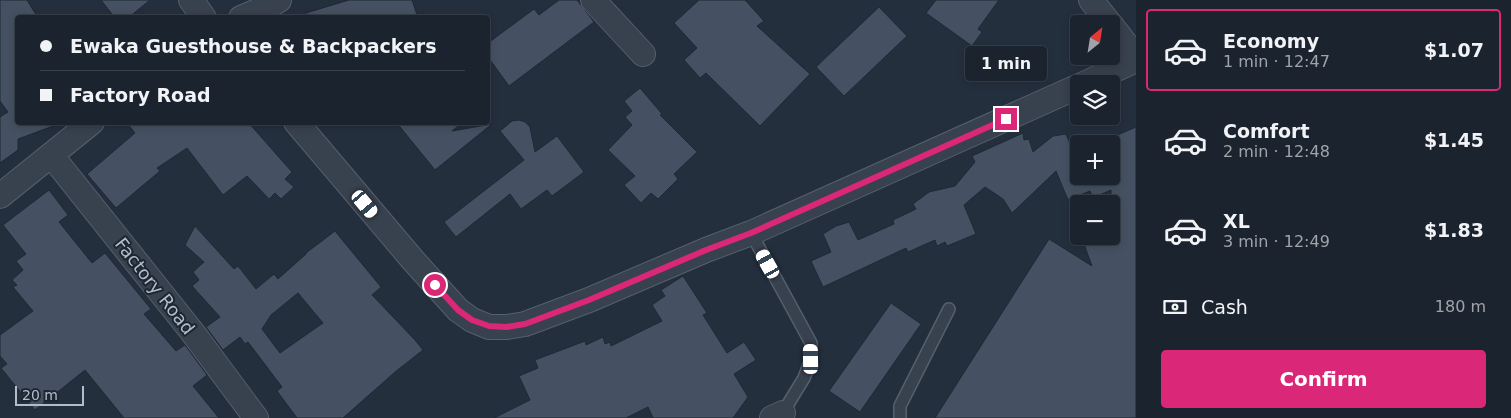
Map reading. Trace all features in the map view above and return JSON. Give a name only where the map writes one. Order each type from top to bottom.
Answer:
[{"type":"street","points":[[191,0],[202,15]]},
{"type":"street","points":[[248,15],[279,0]]},
{"type":"street","points":[[593,0],[644,54]]},
{"type":"street","points":[[1091,0],[1103,15]]},
{"type":"street","points":[[1103,75],[1136,59],[1120,37]]},
{"type":"street","points":[[299,125],[412,259],[458,310],[472,320],[489,326],[506,327],[525,324],[589,300],[751,233],[1070,90]]},
{"type":"street","points":[[0,196],[88,125]]},
{"type":"street","name":"Factory Road","points":[[52,155],[193,333],[256,418]]},
{"type":"lane","points":[[751,233],[811,343],[811,359],[804,378],[779,416]]},
{"type":"lane","points":[[900,418],[900,406],[949,309]]},
{"type":"building","points":[[0,0],[27,0],[36,15],[15,15],[15,125],[56,125],[18,139],[18,150],[0,163],[0,117],[8,112],[0,101]]},
{"type":"building","points":[[101,0],[150,0],[132,15],[113,15]]},
{"type":"building","points":[[349,0],[412,0],[417,15],[306,15],[306,13]]},
{"type":"building","points":[[559,0],[577,0],[594,22],[509,86],[490,60],[490,42],[534,9],[539,15]]},
{"type":"building","points":[[699,0],[745,0],[764,21],[757,26],[810,74],[760,126],[706,73],[700,78],[684,60],[697,48],[674,23]]},
{"type":"building","points":[[936,0],[999,0],[978,29],[982,32],[972,46],[926,13]]},
{"type":"building","points":[[879,7],[907,36],[844,96],[816,67]]},
{"type":"building","points":[[640,88],[662,114],[660,115],[697,152],[674,174],[678,179],[658,199],[651,193],[641,203],[624,185],[635,176],[608,150],[632,125],[625,117],[632,111],[624,101]]},
{"type":"building","points":[[519,120],[525,122],[530,127],[535,152],[557,136],[584,172],[552,196],[547,190],[521,209],[510,194],[456,237],[444,222],[524,160],[500,131],[512,121]]},
{"type":"building","points":[[492,124],[435,170],[398,125],[459,125],[452,131]]},
{"type":"building","points":[[128,125],[251,125],[292,172],[285,179],[294,187],[281,199],[275,193],[269,199],[247,176],[223,195],[187,148],[157,168],[160,171],[116,208],[87,174],[135,133]]},
{"type":"building","points":[[1136,127],[1136,418],[935,418],[1049,239],[1092,266],[1084,245],[1120,245],[1120,195],[1111,195],[1111,190],[1100,195],[1092,195],[1090,191],[1080,195],[1070,195],[1070,199],[1068,200],[1056,171],[1012,213],[1003,199],[985,187],[964,205],[976,234],[947,246],[945,242],[937,246],[935,240],[908,252],[906,248],[823,287],[811,261],[831,252],[823,234],[836,226],[849,222],[858,240],[894,224],[893,220],[916,209],[913,204],[929,192],[955,186],[975,162],[972,156],[1023,133],[1024,140],[1029,139],[1033,152],[1053,136],[1066,134],[1070,144],[1070,185],[1120,185],[1120,135],[1118,135]]},
{"type":"building","points":[[49,190],[68,215],[59,222],[92,263],[105,253],[151,309],[144,314],[176,351],[185,345],[207,375],[193,386],[219,418],[124,418],[85,370],[35,410],[1,368],[7,364],[0,356],[0,335],[33,311],[13,287],[17,285],[12,280],[23,270],[16,261],[26,254],[3,225]]},
{"type":"building","points":[[195,226],[234,269],[238,266],[256,289],[274,274],[278,279],[306,253],[335,231],[381,287],[372,295],[423,350],[343,418],[297,418],[277,391],[282,387],[248,342],[245,344],[240,337],[223,350],[206,327],[220,317],[192,286],[199,280],[193,272],[204,262],[185,245]],"holes":[[[298,293],[323,323],[280,353],[262,329],[271,315]]]},
{"type":"building","points":[[683,276],[707,313],[703,315],[727,353],[744,342],[756,360],[734,374],[748,397],[733,418],[653,418],[648,407],[626,418],[494,418],[530,400],[519,376],[538,368],[535,360],[585,341],[586,345],[603,337],[605,344],[610,342],[611,346],[662,321],[652,305],[665,296],[661,290]]},
{"type":"building","points":[[891,303],[921,324],[860,412],[829,391]]},
{"type":"route","points":[[435,285],[458,310],[472,320],[489,326],[506,327],[525,324],[589,300],[751,233],[1006,119]]}]
